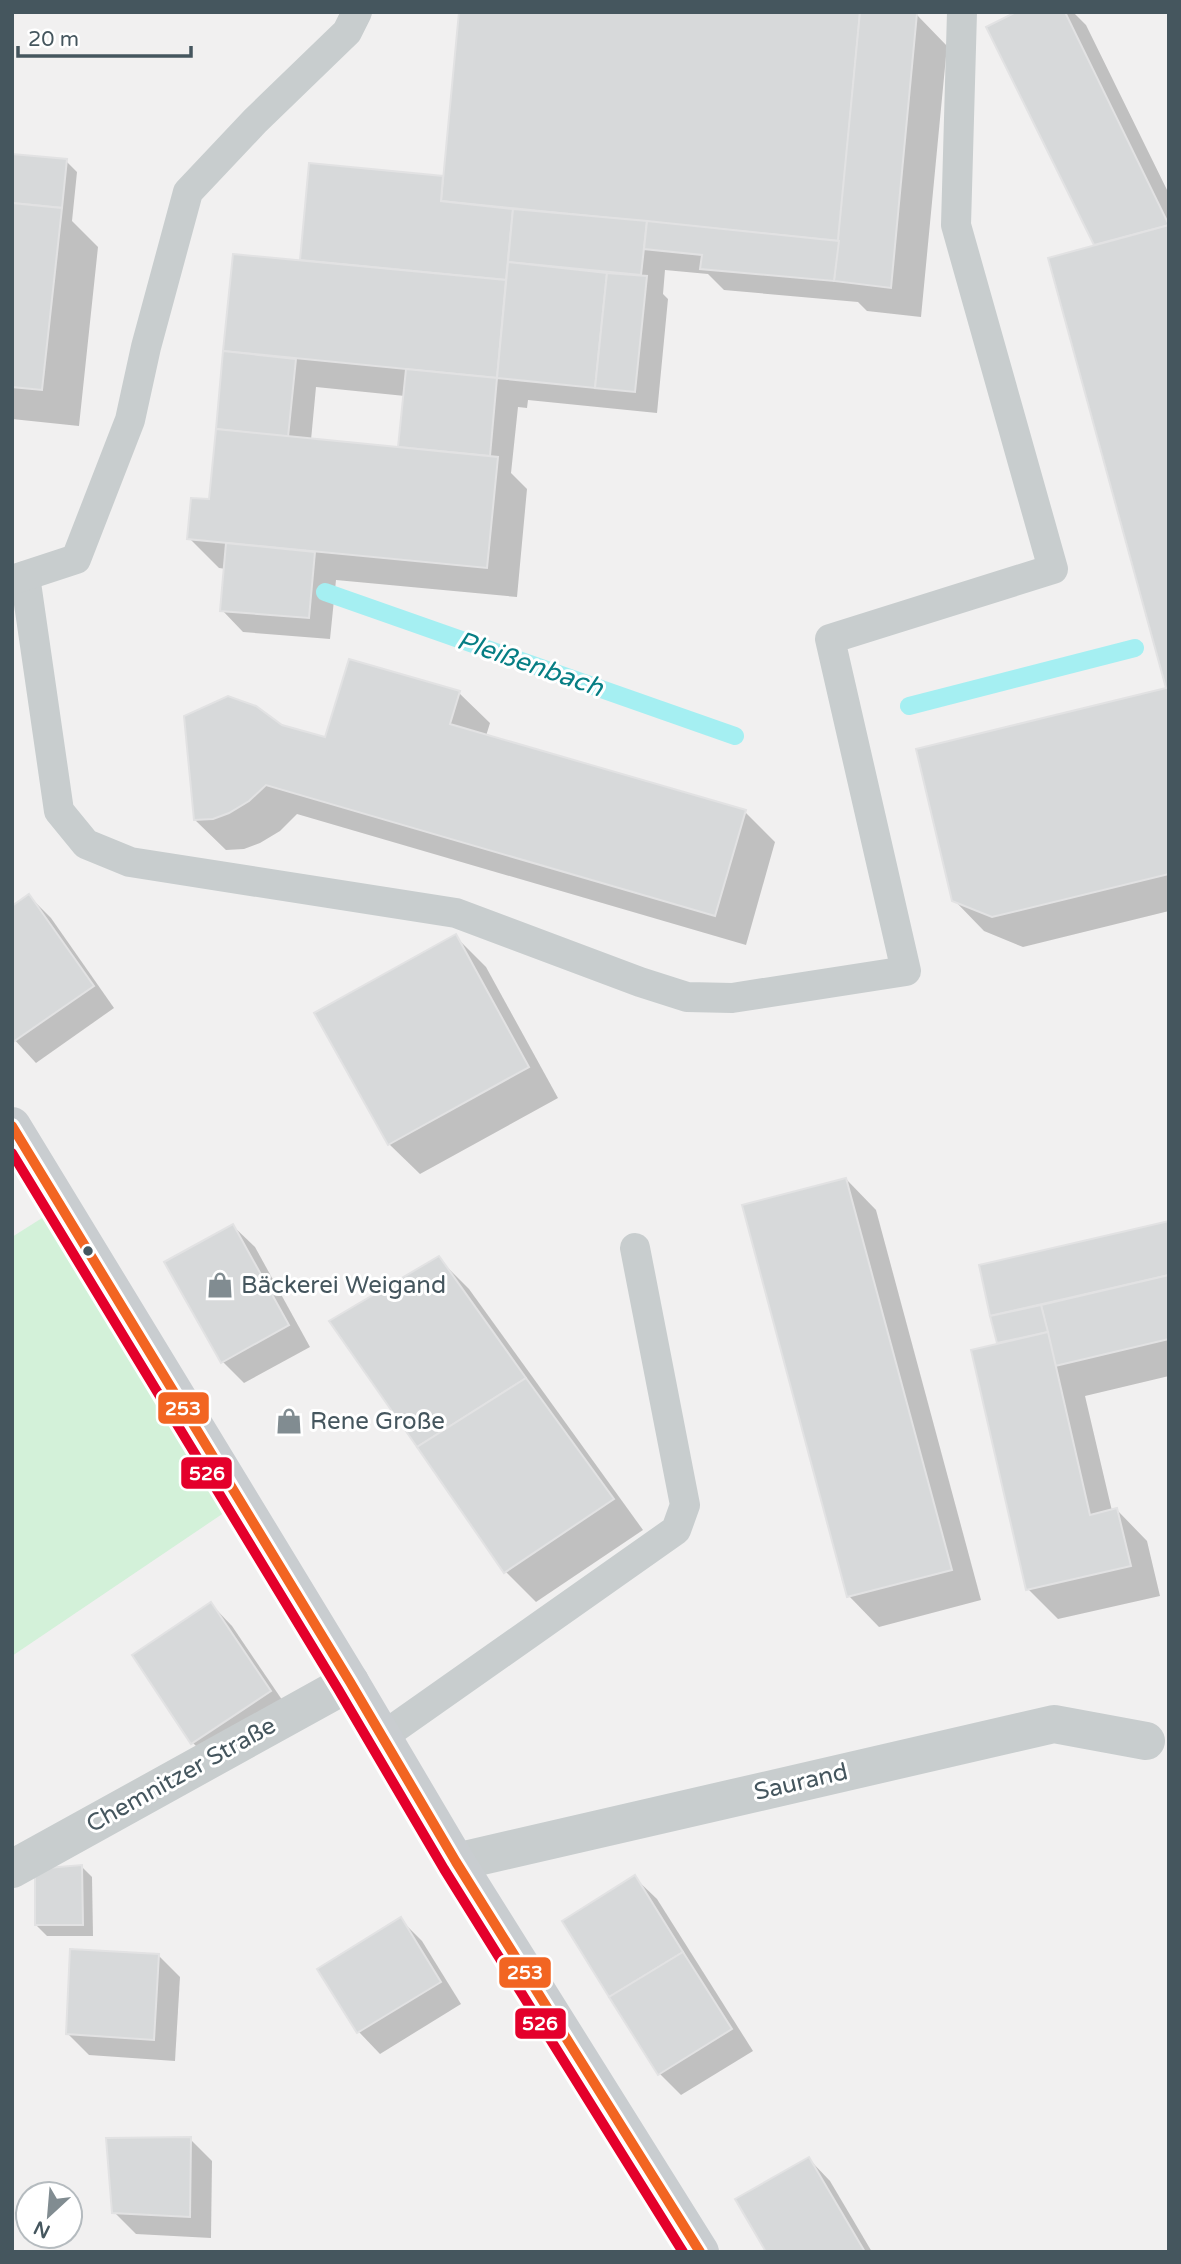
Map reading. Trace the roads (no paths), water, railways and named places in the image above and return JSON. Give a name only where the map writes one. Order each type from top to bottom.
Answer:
[{"type":"main road","points":[[12,1126],[350,1682],[456,1862],[700,2252]]},
{"type":"street","name":"Chemnitzer Straße","points":[[12,1869],[350,1682]]},
{"type":"street","name":"Saurand","points":[[456,1862],[1054,1724],[1146,1741]]},
{"type":"lane","points":[[357,12],[347,32],[255,121],[188,192],[146,347],[130,421],[76,559],[18,578],[59,811],[86,844],[130,862],[456,913],[640,982],[688,997],[732,998],[906,971],[830,639],[1053,569],[956,225],[962,12]]},
{"type":"lane","points":[[382,1737],[676,1530],[685,1505],[635,1248]]},
{"type":"waterway","name":"Pleißenbach","points":[[325,592],[735,736]]},
{"type":"waterway","name":"Pleißenbach","points":[[909,706],[1135,648]]},
{"type":"place","name":"Bäckerei Weigand","points":[[220,1285]]},
{"type":"place","name":"Rene Große","points":[[289,1421]]}]
